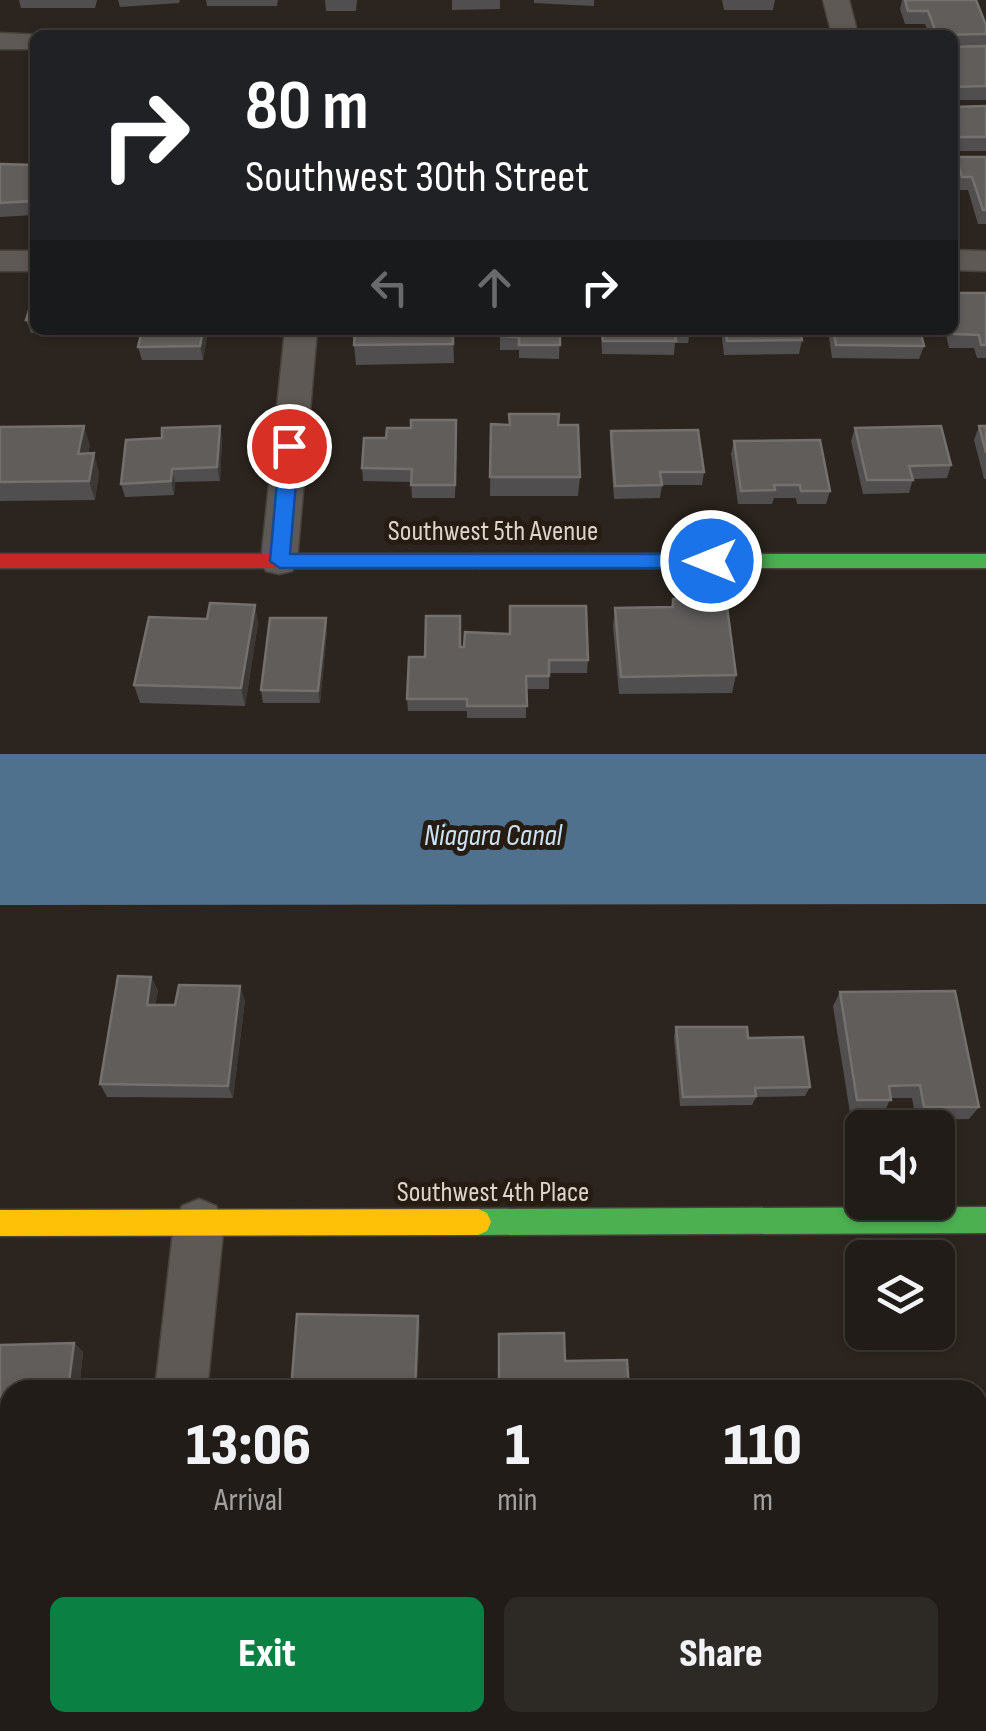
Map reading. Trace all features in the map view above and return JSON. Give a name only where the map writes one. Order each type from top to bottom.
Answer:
[{"type":"street","points":[[836,0],[844,30]]},
{"type":"street","points":[[0,41],[30,41]]},
{"type":"street","points":[[958,260],[986,260]]},
{"type":"street","points":[[0,261],[30,261]]},
{"type":"street","points":[[280,561],[300,335]]},
{"type":"street","name":"Southwest 5th Avenue","points":[[0,561],[986,561]]},
{"type":"street","name":"Southwest 4th Place","points":[[0,1223],[986,1220]]},
{"type":"street","points":[[182,1380],[199,1223]]},
{"type":"water","name":"Niagara Canal","points":[[0,754],[986,754],[986,904],[0,905]]},
{"type":"building","points":[[905,0],[976,0],[986,34],[935,30],[928,11],[908,11]]},
{"type":"building","points":[[986,46],[986,86],[958,87],[958,47]]},
{"type":"building","points":[[986,106],[986,137],[958,137],[958,107]]},
{"type":"building","points":[[958,157],[986,157],[986,210],[972,177],[962,177]]},
{"type":"building","points":[[0,164],[30,165],[30,201],[0,203]]},
{"type":"building","points":[[958,293],[986,293],[986,345],[981,345],[979,335],[958,334]]},
{"type":"building","points":[[141,335],[202,335],[200,346],[138,347]]},
{"type":"building","points":[[355,335],[453,335],[453,344],[354,345]]},
{"type":"building","points":[[560,335],[560,345],[519,345],[519,337],[500,336]]},
{"type":"building","points":[[602,335],[675,335],[676,341],[603,341]]},
{"type":"building","points":[[726,335],[801,335],[802,340],[727,341]]},
{"type":"building","points":[[834,335],[921,335],[924,346],[836,345]]},
{"type":"building","points":[[509,414],[559,414],[558,425],[578,425],[580,477],[490,477],[491,424],[510,425]]},
{"type":"building","points":[[411,420],[456,420],[455,485],[411,485],[412,469],[362,468],[364,438],[386,438],[387,428],[411,428]]},
{"type":"building","points":[[84,426],[78,454],[94,453],[89,481],[0,482],[0,427]]},
{"type":"building","points":[[220,426],[217,467],[172,469],[171,481],[121,484],[126,440],[162,438],[162,428]]},
{"type":"building","points":[[941,426],[951,465],[909,466],[913,480],[867,480],[855,428]]},
{"type":"building","points":[[979,426],[986,426],[986,453]]},
{"type":"building","points":[[698,430],[704,472],[660,472],[662,485],[615,486],[611,431]]},
{"type":"building","points":[[820,440],[830,491],[801,491],[800,485],[774,485],[775,490],[741,491],[734,441]]},
{"type":"building","points":[[673,599],[726,599],[736,675],[621,677],[615,608],[673,607]]},
{"type":"building","points":[[210,603],[255,605],[241,688],[134,685],[149,617],[207,619]]},
{"type":"building","points":[[510,606],[586,606],[588,660],[549,660],[549,676],[526,676],[527,706],[467,706],[467,699],[407,699],[409,657],[425,657],[426,616],[460,616],[460,647],[464,647],[465,632],[510,634]]},
{"type":"building","points":[[270,618],[326,618],[318,691],[261,690]]},
{"type":"building","points":[[118,976],[151,977],[147,1005],[175,1005],[179,985],[240,986],[228,1086],[100,1084]]},
{"type":"building","points":[[955,991],[979,1107],[924,1107],[920,1085],[889,1086],[891,1100],[857,1100],[840,992]]},
{"type":"building","points":[[676,1027],[747,1027],[748,1038],[803,1037],[810,1087],[755,1088],[756,1096],[683,1097]]},
{"type":"building","points":[[297,1314],[418,1316],[415,1380],[292,1380]]},
{"type":"building","points":[[564,1333],[565,1361],[627,1360],[628,1380],[499,1380],[499,1334]]},
{"type":"building","points":[[74,1343],[69,1380],[0,1380],[0,1345]]},
{"type":"traffic: fast","points":[[473,561],[986,561]]},
{"type":"traffic: fast","points":[[478,1222],[986,1220]]},
{"type":"traffic: slow","points":[[0,1223],[478,1222]]},
{"type":"traffic: jam","points":[[0,561],[473,561]]},
{"type":"route","points":[[289,446],[280,561],[711,561]]}]
